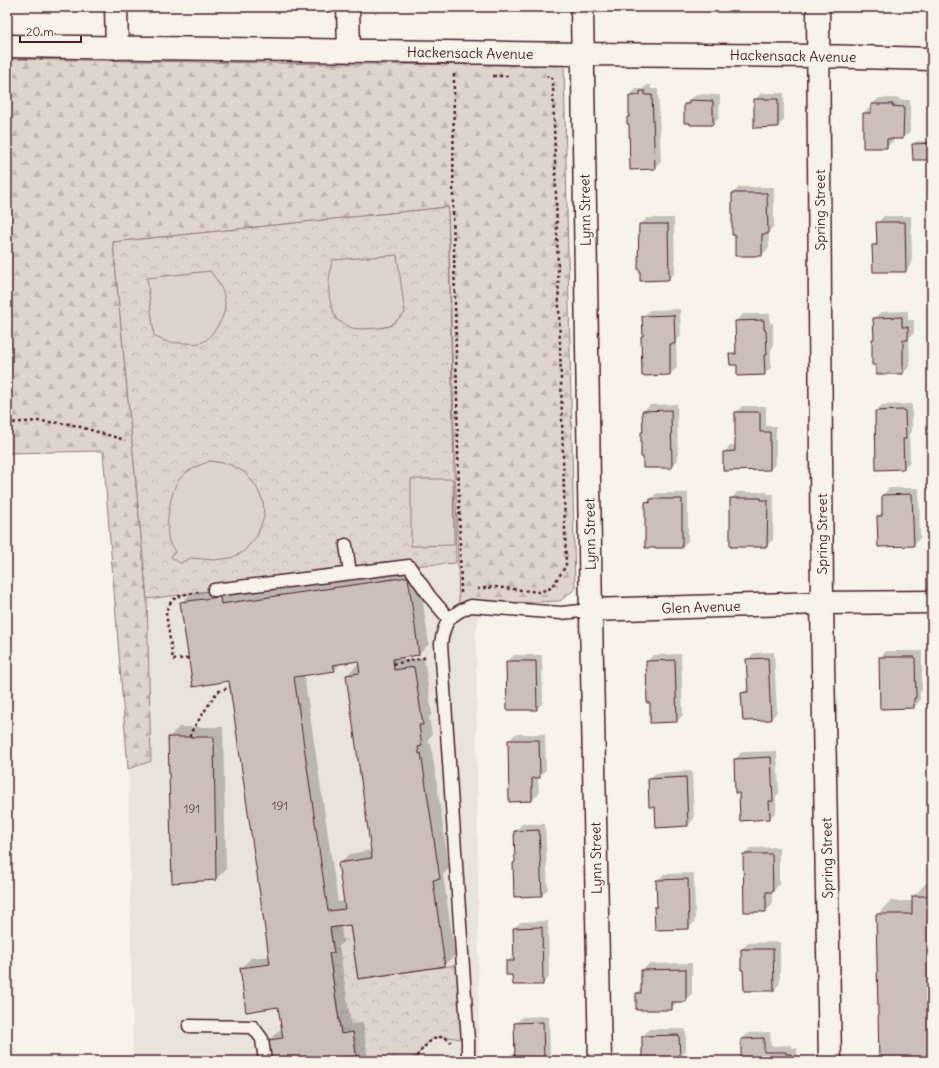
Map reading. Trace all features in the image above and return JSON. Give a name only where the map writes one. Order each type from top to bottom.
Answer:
[{"type":"street","points":[[116,7],[117,48]]},
{"type":"street","points":[[348,7],[349,51]]},
{"type":"street","name":"Lynn Street","points":[[582,7],[591,610],[600,1061]]},
{"type":"street","name":"Spring Street","points":[[818,7],[822,603],[830,1061]]},
{"type":"street","name":"Hackensack Avenue","points":[[7,46],[819,56],[932,59]]},
{"type":"street","name":"Glen Avenue","points":[[591,610],[822,603],[932,602]]},
{"type":"lane","points":[[346,544],[350,573]]},
{"type":"lane","points":[[214,590],[409,566],[430,597],[449,619],[443,631],[441,644],[468,1040],[468,1061]]},
{"type":"lane","name":"Glen Avenue","points":[[449,619],[458,611],[471,606],[561,613],[591,610]]},
{"type":"lane","points":[[189,1026],[253,1027],[262,1039],[266,1061]]},
{"type":"path","points":[[460,74],[454,74],[453,205],[461,594]]},
{"type":"path","points":[[488,76],[515,76]]},
{"type":"path","points":[[471,590],[495,587],[539,592],[551,588],[566,566],[553,86],[552,78],[546,76]]},
{"type":"path","points":[[7,423],[39,421],[70,424],[125,440]]},
{"type":"path","points":[[188,658],[173,660],[167,625],[166,613],[168,606],[181,594],[214,590]]},
{"type":"path","points":[[440,608],[449,601],[466,592]]},
{"type":"path","points":[[393,664],[424,658],[424,652]]},
{"type":"path","points":[[190,738],[190,732],[217,692],[230,687]]},
{"type":"path","points":[[413,1061],[431,1040],[436,1037],[442,1036],[448,1038],[452,1042]]},
{"type":"shaded area","points":[[456,563],[459,604],[481,607],[476,634],[478,1061],[133,1061],[128,769],[151,761],[147,599]]},
{"type":"green space","points":[[7,59],[333,64],[564,65],[575,589],[560,601],[513,603],[473,600],[459,604],[448,207],[113,242],[147,599],[151,761],[128,769],[103,451],[7,453]]},
{"type":"green space","points":[[448,207],[456,563],[409,566],[147,599],[113,242]]},
{"type":"green space","points":[[397,255],[405,313],[390,326],[379,328],[352,328],[337,320],[331,305],[329,290],[332,260]]},
{"type":"green space","points":[[210,271],[220,286],[225,301],[223,316],[211,335],[205,341],[196,343],[163,341],[154,335],[147,278]]},
{"type":"green space","points":[[210,461],[229,464],[244,472],[256,486],[263,501],[264,517],[257,536],[243,552],[231,558],[214,560],[191,558],[180,563],[171,557],[175,552],[170,545],[168,538],[170,502],[175,486],[181,477],[192,469]]},
{"type":"green space","points":[[411,479],[453,479],[454,545],[411,546]]},
{"type":"green space","points":[[350,925],[358,979],[463,964],[468,1041],[450,1037],[435,1038],[426,1044],[413,1061],[357,1061],[353,1032],[341,1034],[329,953],[334,953],[330,928]]},
{"type":"building","points":[[640,91],[645,91],[645,95],[652,95],[655,169],[630,170],[629,124],[627,124],[627,117],[629,117],[629,96],[640,95]]},
{"type":"building","points":[[754,99],[778,99],[778,127],[754,128]]},
{"type":"building","points":[[689,100],[713,101],[713,125],[690,125],[690,123],[684,123],[684,104],[689,104]]},
{"type":"building","points":[[871,104],[893,104],[892,106],[904,107],[903,139],[887,139],[887,148],[863,148],[863,113],[871,113]]},
{"type":"building","points":[[932,143],[932,160],[913,160],[912,144]]},
{"type":"building","points":[[732,193],[767,193],[768,234],[762,234],[762,256],[735,256],[735,235],[732,235]]},
{"type":"building","points":[[876,222],[905,222],[906,272],[873,272],[872,245],[877,245]]},
{"type":"building","points":[[639,224],[668,224],[669,280],[640,281],[640,270],[638,270]]},
{"type":"building","points":[[674,315],[675,344],[670,344],[670,375],[642,376],[642,316]]},
{"type":"building","points":[[902,317],[902,327],[908,327],[908,340],[903,340],[903,374],[876,374],[876,365],[872,365],[872,339],[874,339],[873,318]]},
{"type":"building","points":[[764,320],[767,355],[764,355],[765,375],[737,376],[737,365],[730,365],[729,354],[736,354],[735,321]]},
{"type":"building","points":[[671,410],[672,468],[643,468],[643,457],[641,457],[641,432],[643,432],[642,411]]},
{"type":"building","points":[[905,410],[906,439],[903,439],[904,469],[876,470],[875,411]]},
{"type":"building","points":[[735,412],[760,412],[760,432],[770,432],[770,470],[723,471],[723,452],[735,451]]},
{"type":"building","points":[[912,494],[914,546],[878,547],[877,516],[882,516],[882,495]]},
{"type":"building","points":[[730,498],[761,498],[761,500],[768,500],[767,547],[730,547]]},
{"type":"building","points":[[650,499],[682,499],[682,548],[645,548],[645,502],[650,503]]},
{"type":"building","points":[[408,577],[419,655],[393,659],[394,670],[414,667],[423,725],[419,725],[422,746],[418,747],[419,754],[421,753],[440,879],[433,880],[445,966],[358,979],[350,925],[330,928],[334,953],[329,953],[341,1034],[353,1032],[357,1061],[271,1061],[268,1040],[283,1038],[278,1007],[246,1012],[240,968],[270,964],[229,681],[193,687],[180,602],[220,597],[221,604]],"holes":[[[358,661],[360,673],[346,675],[372,858],[338,863],[345,909],[328,911],[294,677],[335,671],[333,665]]]},
{"type":"building","points":[[879,657],[915,657],[916,698],[914,698],[914,708],[880,709]]},
{"type":"building","points":[[768,658],[771,720],[743,721],[741,693],[748,692],[746,659]]},
{"type":"building","points":[[675,660],[677,722],[650,723],[650,703],[647,703],[646,661]]},
{"type":"building","points":[[506,661],[536,661],[537,710],[507,710]]},
{"type":"building","points":[[168,737],[214,737],[216,880],[172,883]]},
{"type":"building","points":[[508,740],[539,740],[540,778],[532,778],[532,801],[509,802]]},
{"type":"building","points":[[771,757],[773,801],[769,801],[770,819],[740,821],[739,793],[735,793],[734,759]]},
{"type":"building","points":[[686,777],[688,826],[656,828],[655,807],[649,807],[648,779]]},
{"type":"building","points":[[539,830],[542,896],[514,897],[514,831]]},
{"type":"building","points":[[743,854],[772,854],[773,892],[766,892],[766,912],[744,912]]},
{"type":"building","points":[[688,879],[689,929],[655,930],[654,907],[657,907],[656,880]]},
{"type":"building","points":[[912,896],[932,896],[932,968],[929,968],[931,1061],[879,1061],[876,914],[912,914]]},
{"type":"building","points":[[542,927],[543,985],[513,985],[512,975],[506,975],[506,961],[514,961],[513,928]]},
{"type":"building","points":[[741,949],[773,949],[774,991],[744,991],[743,970],[741,970]]},
{"type":"building","points":[[686,969],[686,1002],[672,1002],[672,1010],[636,1010],[636,993],[641,993],[641,970]]},
{"type":"building","points":[[543,1022],[544,1061],[510,1061],[510,1056],[515,1056],[514,1023]]},
{"type":"building","points":[[679,1035],[680,1059],[671,1059],[671,1061],[642,1061],[642,1036]]},
{"type":"building","points":[[764,1038],[764,1052],[786,1052],[786,1054],[791,1054],[791,1061],[741,1061],[741,1039]]}]
